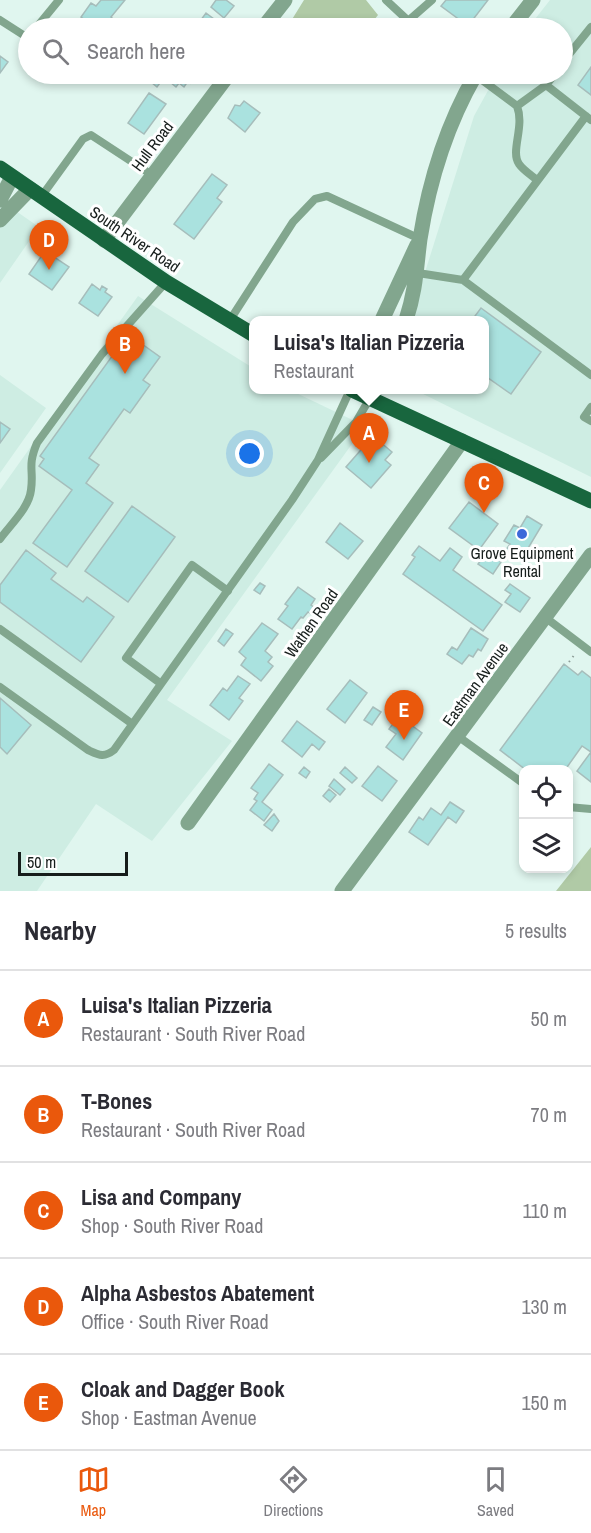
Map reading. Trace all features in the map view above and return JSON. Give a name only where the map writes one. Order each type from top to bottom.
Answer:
[{"type":"main road","name":"South River Road","points":[[6,172],[166,282],[249,332]]},
{"type":"main road","points":[[372,394],[462,441],[591,501]]},
{"type":"street","points":[[271,18],[285,0]]},
{"type":"street","points":[[519,18],[533,0]]},
{"type":"street","name":"Hull Road","points":[[104,240],[221,84]]},
{"type":"street","points":[[407,316],[418,273],[420,239],[441,148],[470,84]]},
{"type":"street","points":[[0,200],[6,172]]},
{"type":"street","points":[[0,220],[35,193]]},
{"type":"street","points":[[384,316],[420,239]]},
{"type":"street","name":"Wathen Road","points":[[188,824],[462,441]]},
{"type":"street","name":"Eastman Avenue","points":[[342,891],[459,737],[591,555]]},
{"type":"lane","points":[[44,18],[58,0]]},
{"type":"lane","points":[[386,0],[405,18]]},
{"type":"lane","points":[[411,18],[432,0]]},
{"type":"lane","points":[[0,20],[18,32]]},
{"type":"lane","points":[[573,49],[591,27]]},
{"type":"lane","points":[[488,84],[517,106],[521,122],[516,154],[518,163],[537,180]]},
{"type":"lane","points":[[463,280],[537,180],[588,118],[546,85],[517,106]]},
{"type":"lane","points":[[35,193],[83,139],[91,135],[152,175]]},
{"type":"lane","points":[[230,320],[293,222],[315,199],[327,196],[420,239]]},
{"type":"lane","points":[[418,273],[463,280],[591,375]]},
{"type":"lane","points":[[0,539],[27,502],[32,489],[30,460],[37,443],[102,354],[166,282]]},
{"type":"lane","points":[[0,687],[99,756],[108,755],[114,750],[318,460],[349,394]]},
{"type":"lane","points":[[318,460],[356,422],[372,394]]},
{"type":"lane","points":[[591,407],[584,417],[591,421]]},
{"type":"lane","points":[[160,683],[126,658],[192,565],[228,591]]},
{"type":"lane","points":[[546,618],[591,652]]},
{"type":"lane","points":[[0,629],[131,723]]},
{"type":"lane","points":[[459,737],[519,780]]},
{"type":"lane","points":[[573,807],[591,809]]},
{"type":"path","points":[[569,662],[576,652]]},
{"type":"shaded area","points":[[550,0],[591,0],[591,477],[423,394],[489,394],[489,316],[411,316],[474,116],[492,84],[573,84],[573,18],[536,18]]},
{"type":"shaded area","points":[[0,200],[39,227],[0,283]]},
{"type":"shaded area","points":[[138,296],[249,365],[249,394],[298,394],[365,426],[167,700],[232,741],[152,841],[96,804],[37,891],[0,891],[0,490]]},
{"type":"shaded area","points":[[0,375],[46,408],[0,473]]},
{"type":"green space","points":[[304,0],[366,0],[378,15],[376,18],[293,18]]},
{"type":"green space","points":[[591,847],[591,891],[556,891],[570,873],[573,873],[573,870]]},
{"type":"building","points":[[101,0],[125,0],[112,18],[81,17],[91,3],[96,6]]},
{"type":"building","points":[[216,0],[226,0],[234,6],[224,18],[211,7]]},
{"type":"building","points":[[446,0],[488,0],[474,18],[457,18],[441,6]]},
{"type":"building","points":[[206,13],[213,18],[202,18]]},
{"type":"building","points":[[0,56],[8,62],[0,73]]},
{"type":"building","points":[[591,67],[591,95],[578,85]]},
{"type":"building","points":[[149,93],[166,104],[144,134],[128,123]]},
{"type":"building","points":[[244,101],[260,113],[245,132],[228,118],[235,105],[240,106]]},
{"type":"building","points":[[212,174],[227,185],[217,198],[222,202],[194,239],[174,224]]},
{"type":"building","points":[[45,251],[69,267],[52,290],[29,274]]},
{"type":"building","points":[[92,284],[100,290],[102,286],[107,289],[105,292],[112,297],[98,316],[79,303]]},
{"type":"building","points":[[481,308],[541,352],[511,394],[489,379],[489,316],[475,316]]},
{"type":"building","points":[[128,334],[160,357],[143,380],[150,385],[130,413],[124,409],[89,458],[99,465],[86,483],[113,503],[67,567],[33,543],[72,490],[39,466],[44,459],[40,456]]},
{"type":"building","points":[[0,422],[10,429],[0,443]]},
{"type":"building","points":[[373,436],[392,452],[385,460],[391,465],[371,488],[346,467]]},
{"type":"building","points":[[469,502],[498,524],[479,550],[449,528]]},
{"type":"building","points":[[132,506],[175,537],[128,602],[85,571]]},
{"type":"building","name":"Grove Equipment Rental","points":[[527,516],[542,525],[521,560],[506,550],[510,544],[504,541],[514,525],[520,528]]},
{"type":"building","points":[[340,523],[363,541],[348,559],[326,542]]},
{"type":"building","points":[[419,546],[440,561],[450,548],[462,557],[453,570],[502,605],[483,631],[403,574],[415,557],[412,555]]},
{"type":"building","points":[[26,550],[56,573],[51,579],[83,602],[87,597],[114,617],[81,662],[0,602],[0,585]]},
{"type":"building","points":[[487,552],[501,562],[493,574],[478,564]]},
{"type":"building","points":[[260,583],[265,586],[260,594],[254,590]]},
{"type":"building","points":[[510,584],[530,598],[520,612],[505,602],[511,594],[505,590]]},
{"type":"building","points":[[298,587],[315,599],[311,605],[315,608],[311,614],[308,612],[303,618],[301,617],[292,629],[278,619],[288,606],[285,604]]},
{"type":"building","points":[[262,623],[278,634],[265,651],[272,657],[268,662],[273,666],[261,681],[241,665],[246,658],[239,652]]},
{"type":"building","points":[[471,628],[488,639],[481,651],[478,649],[473,657],[469,655],[462,664],[447,654],[452,647],[457,650]]},
{"type":"building","points":[[226,629],[233,634],[224,646],[218,641]]},
{"type":"building","points":[[564,664],[578,675],[582,671],[591,678],[591,752],[582,746],[569,765],[520,765],[500,750]]},
{"type":"building","points":[[238,676],[250,684],[239,698],[243,701],[229,720],[210,705],[223,688],[227,691]]},
{"type":"building","points":[[350,680],[367,693],[345,723],[327,709]]},
{"type":"building","points":[[0,698],[31,725],[7,754],[0,747]]},
{"type":"building","points":[[373,707],[381,712],[372,725],[364,720]]},
{"type":"building","points":[[401,713],[410,719],[407,722],[422,733],[403,760],[386,747],[396,734],[389,729]]},
{"type":"building","points":[[297,721],[325,742],[319,750],[312,744],[302,757],[282,741]]},
{"type":"building","points":[[591,752],[591,782],[577,771]]},
{"type":"building","points":[[269,764],[283,775],[262,802],[272,810],[264,821],[250,810],[257,801],[254,799],[258,793],[251,788]]},
{"type":"building","points":[[378,766],[397,781],[382,801],[362,786]]},
{"type":"building","points":[[304,767],[310,772],[306,778],[299,773]]},
{"type":"building","points":[[345,767],[357,778],[352,783],[340,773]]},
{"type":"building","points":[[334,779],[345,789],[340,795],[329,786]]},
{"type":"building","points":[[329,789],[336,795],[330,802],[323,796]]},
{"type":"building","points":[[450,802],[464,811],[456,823],[448,817],[428,845],[409,832],[419,817],[423,820],[431,808],[441,815]]},
{"type":"building","points":[[274,814],[279,821],[272,831],[264,825]]},
{"type":"place","name":"Alpha Asbestos Abatement","points":[[49,270]]},
{"type":"place","name":"T-Bones","points":[[125,374]]},
{"type":"place","name":"Luisa's Italian Pizzeria","points":[[369,463]]},
{"type":"place","name":"Lisa and Company","points":[[484,513]]},
{"type":"place","name":"Grove Equipment Rental","points":[[522,534]]},
{"type":"place","name":"Cloak and Dagger Book","points":[[404,740]]}]
